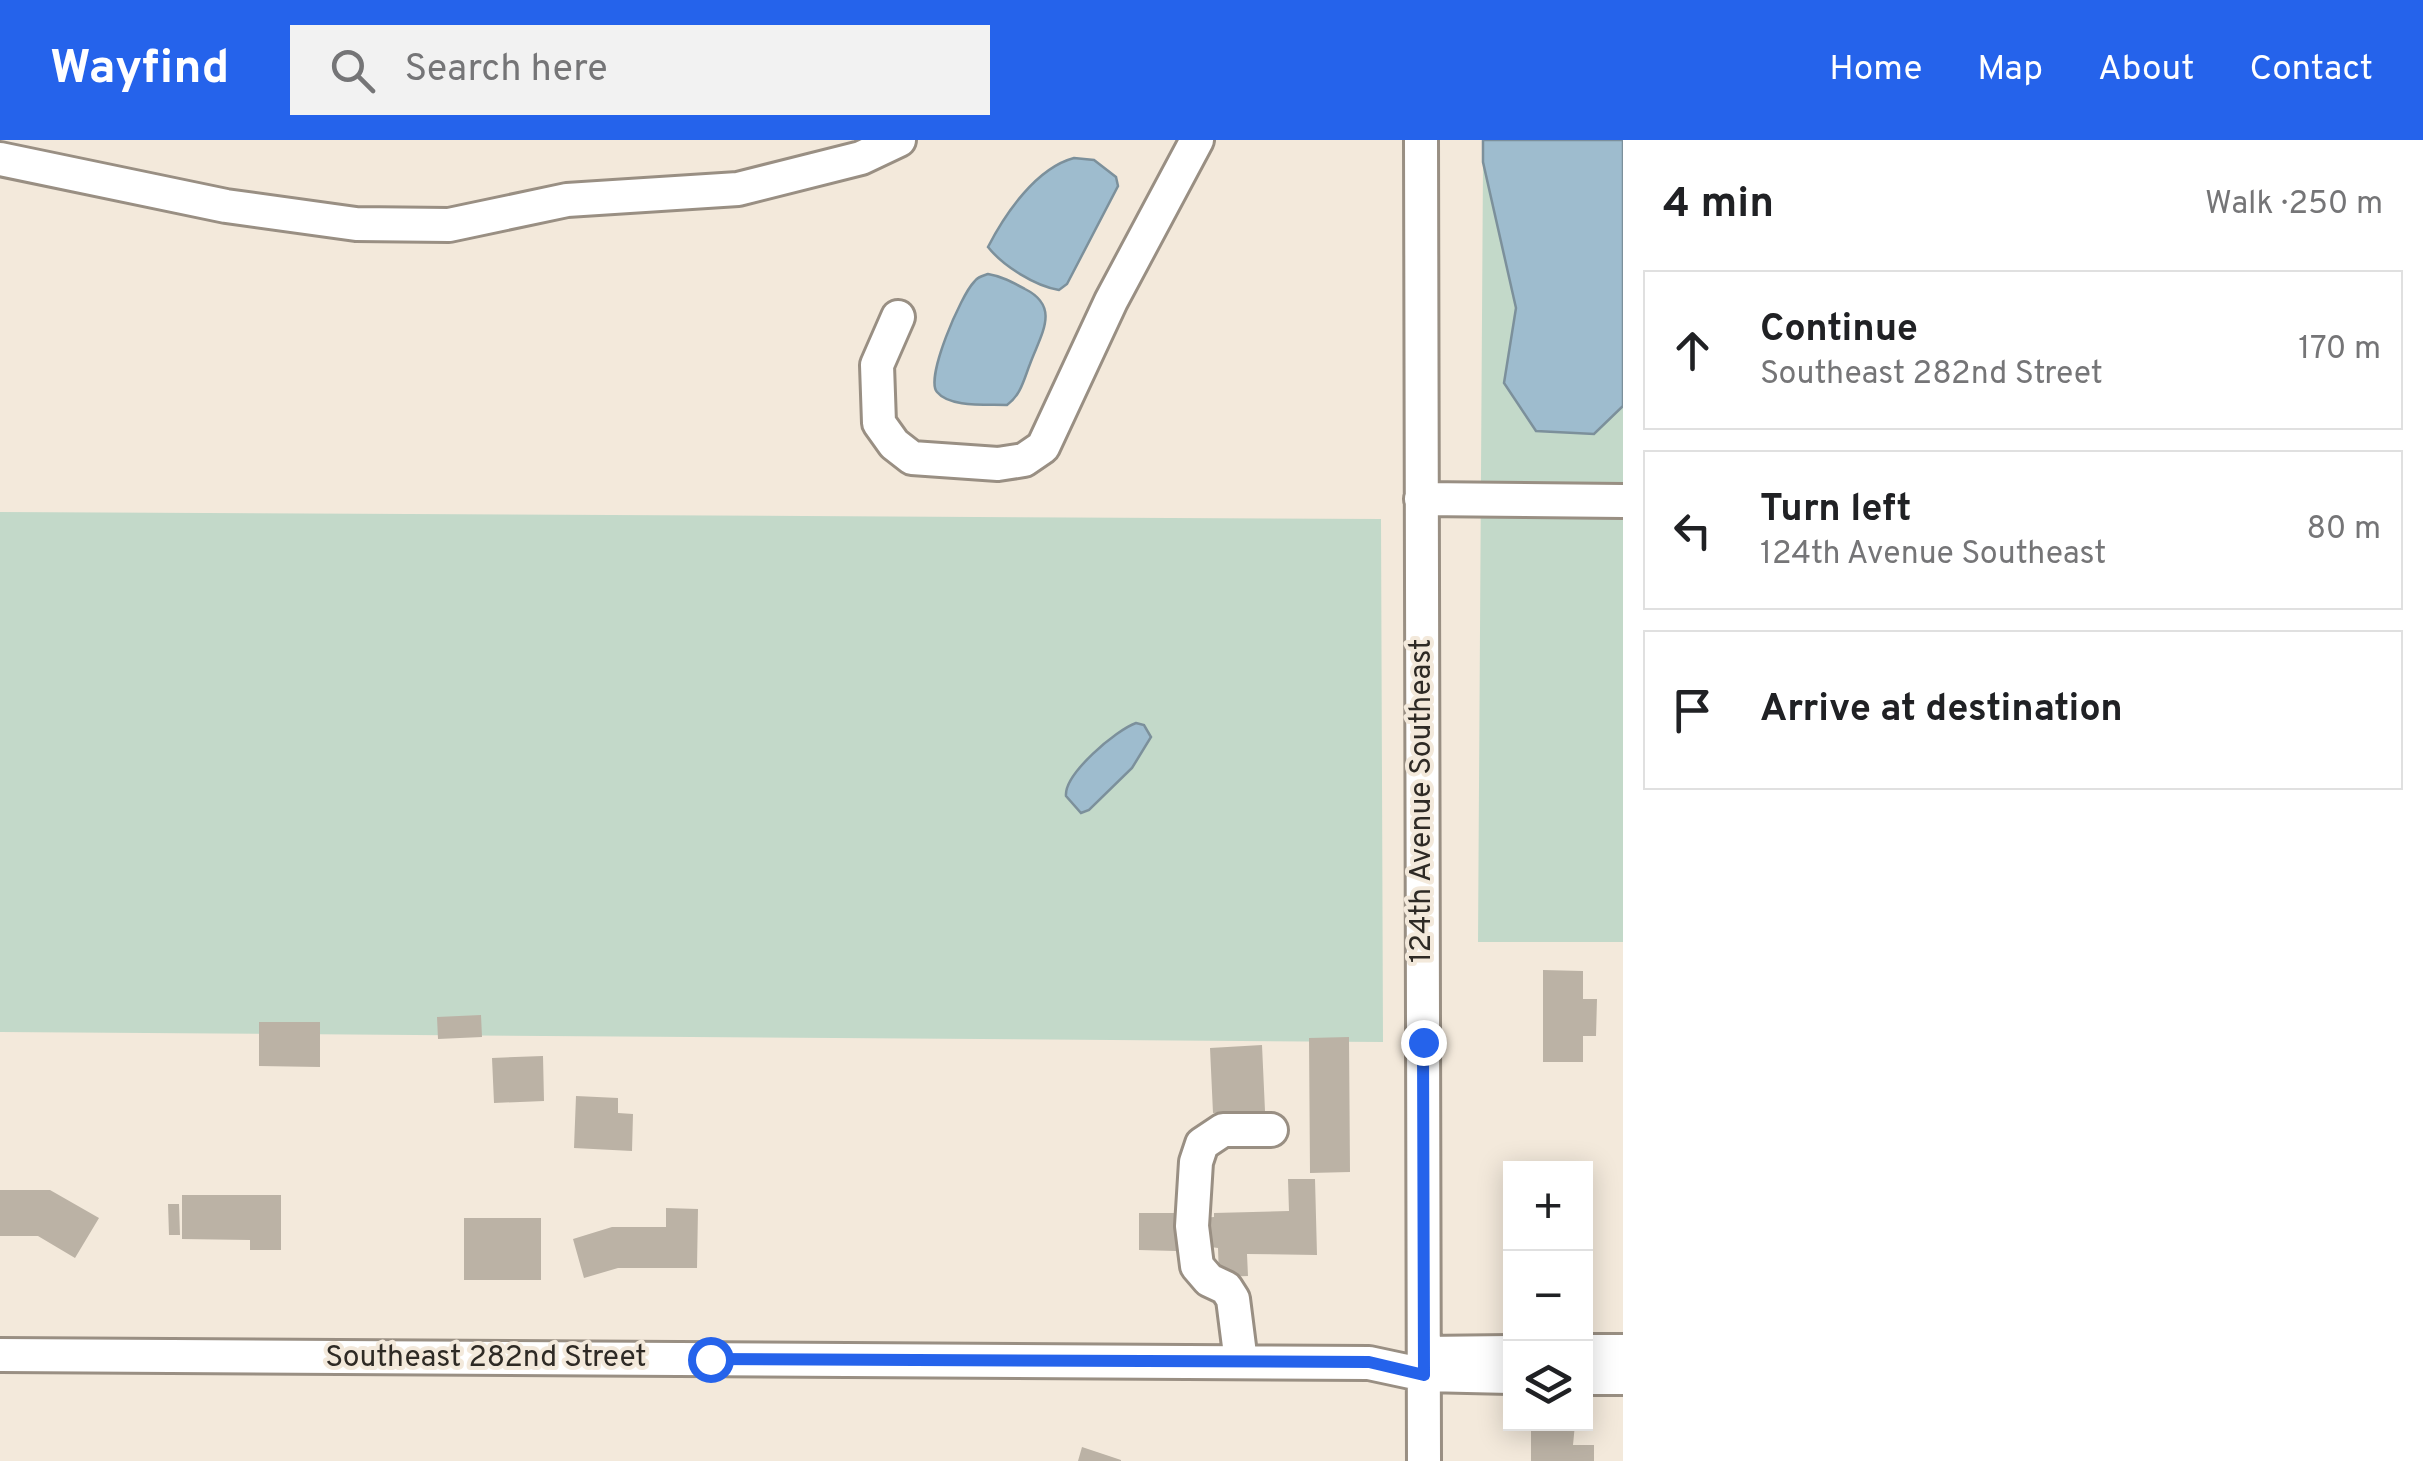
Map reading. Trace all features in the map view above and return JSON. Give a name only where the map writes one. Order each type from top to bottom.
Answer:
[{"type":"street","points":[[0,158],[226,206],[356,224],[449,226],[567,200],[738,189],[861,158],[900,140]]},
{"type":"street","points":[[898,317],[877,364],[878,423],[894,444],[912,458],[998,464],[1024,460],[1043,447],[1110,301],[1197,140]]},
{"type":"street","name":"124th Avenue Southeast","points":[[1421,140],[1424,1461]]},
{"type":"street","points":[[1421,499],[1623,500]]},
{"type":"street","points":[[1240,1362],[1233,1299],[1226,1288],[1209,1280],[1197,1266],[1192,1226],[1196,1162],[1202,1144],[1212,1135],[1224,1130],[1270,1130]]},
{"type":"street","points":[[1593,1351],[1623,1351]]},
{"type":"street","points":[[1425,1364],[1503,1353]]},
{"type":"street","name":"Southeast 282nd Street","points":[[0,1355],[1369,1362],[1425,1364],[1503,1375]]},
{"type":"street","points":[[1593,1378],[1623,1378]]},
{"type":"green space","points":[[1483,162],[1516,308],[1504,383],[1594,434],[1623,406],[1623,942],[1478,942]]},
{"type":"green space","points":[[0,512],[1381,519],[1383,1042],[0,1032]]},
{"type":"water","points":[[1483,140],[1623,140],[1623,406],[1594,434],[1536,431],[1504,383],[1516,308],[1483,162]]},
{"type":"water","points":[[1074,158],[1094,160],[1116,177],[1118,186],[1067,284],[1059,290],[1020,274],[988,247],[1013,207],[1035,182],[1060,163]]},
{"type":"water","points":[[988,274],[1036,296],[1045,313],[1043,332],[1024,381],[1007,405],[951,401],[937,392],[935,384],[940,354],[961,303],[975,280]]},
{"type":"water","points":[[1136,723],[1144,725],[1151,737],[1132,768],[1089,810],[1081,813],[1066,796],[1073,776],[1105,743]]},
{"type":"building","points":[[1543,970],[1583,971],[1583,999],[1597,999],[1596,1036],[1583,1036],[1583,1062],[1543,1062]]},
{"type":"building","points":[[481,1015],[482,1037],[438,1039],[437,1017]]},
{"type":"building","points":[[259,1022],[320,1022],[320,1067],[259,1066]]},
{"type":"building","points":[[1349,1037],[1350,1172],[1310,1173],[1309,1038]]},
{"type":"building","points":[[1262,1045],[1265,1111],[1213,1113],[1210,1048]]},
{"type":"building","points":[[543,1056],[544,1101],[494,1103],[492,1058]]},
{"type":"building","points":[[576,1096],[618,1098],[618,1113],[633,1114],[632,1151],[574,1148]]},
{"type":"building","points":[[1288,1179],[1315,1179],[1317,1255],[1247,1254],[1248,1276],[1219,1277],[1218,1248],[1203,1246],[1203,1218],[1214,1217],[1214,1213],[1289,1211]]},
{"type":"building","points":[[0,1190],[50,1190],[99,1218],[75,1258],[38,1236],[0,1236]]},
{"type":"building","points":[[182,1195],[281,1195],[281,1250],[250,1250],[250,1240],[182,1239]]},
{"type":"building","points":[[168,1204],[179,1204],[180,1235],[169,1235]]},
{"type":"building","points":[[666,1208],[698,1209],[697,1268],[618,1268],[584,1278],[573,1239],[612,1227],[666,1227]]},
{"type":"building","points":[[1139,1213],[1176,1213],[1176,1251],[1139,1250]]},
{"type":"building","points":[[464,1218],[541,1218],[541,1280],[464,1280]]},
{"type":"building","points":[[1531,1431],[1574,1431],[1573,1445],[1594,1445],[1594,1461],[1531,1461]]},
{"type":"building","points":[[1082,1447],[1121,1460],[1121,1461],[1078,1461]]},
{"type":"route","points":[[710,1359],[1369,1362],[1424,1375],[1423,1042]]}]
